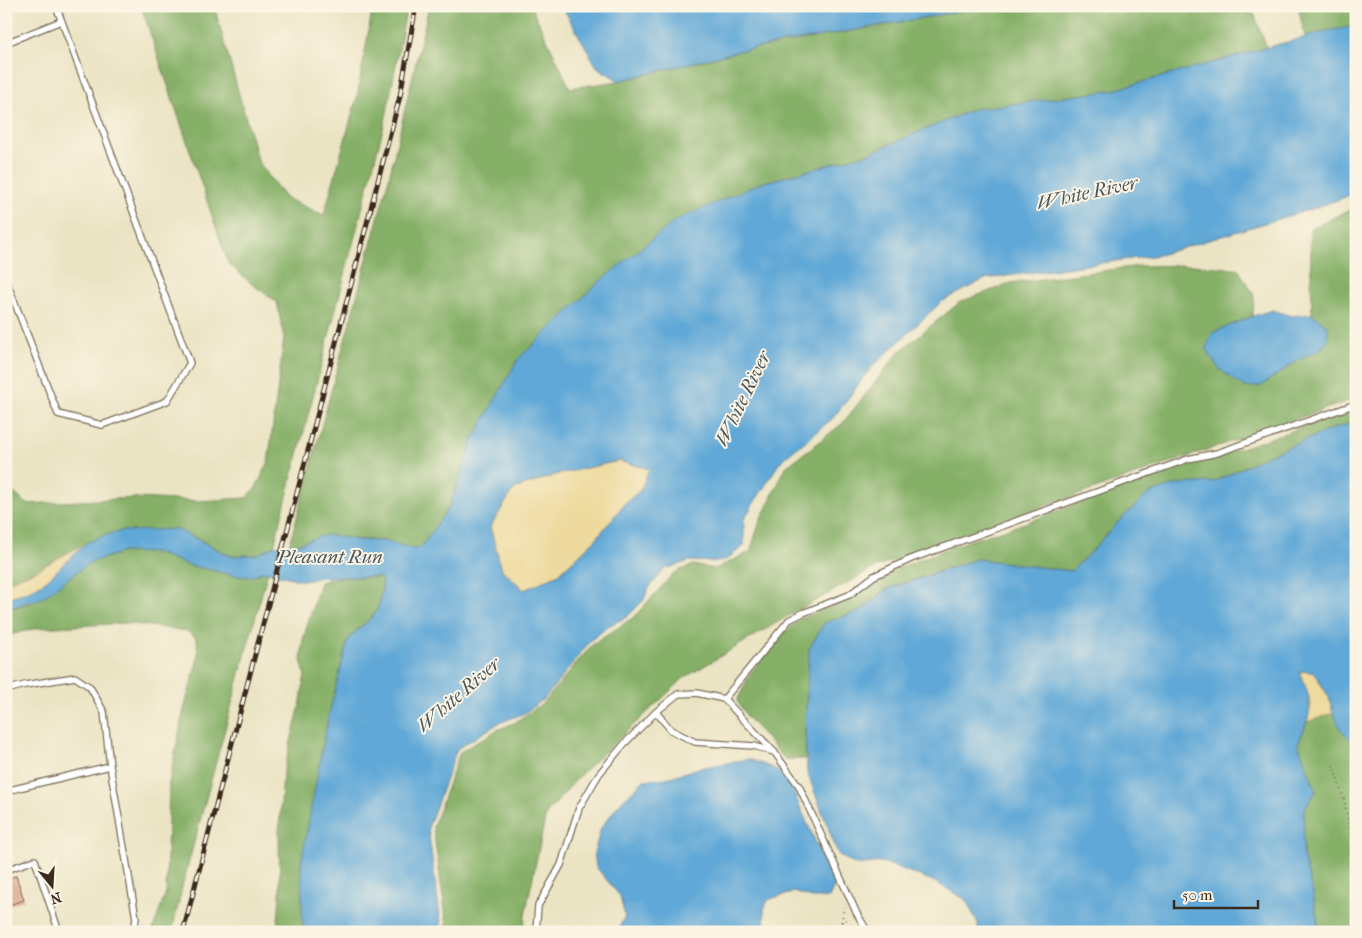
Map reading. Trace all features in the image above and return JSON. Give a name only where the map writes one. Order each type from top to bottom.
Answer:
[{"type":"lane","points":[[6,280],[58,414],[102,425],[167,401],[190,364],[56,6]]},
{"type":"lane","points":[[6,43],[61,21]]},
{"type":"lane","points":[[724,699],[789,620],[849,595],[874,576],[911,559],[1179,462],[1217,454],[1356,404]]},
{"type":"lane","points":[[6,690],[75,677],[90,687],[104,712],[110,766],[136,918],[134,932]]},
{"type":"lane","points":[[536,932],[538,906],[561,865],[578,808],[599,774],[656,712],[678,694],[697,693],[724,699],[776,753],[799,786],[857,914],[868,932]]},
{"type":"lane","points":[[656,712],[671,730],[695,742],[754,746],[776,753]]},
{"type":"lane","points":[[6,792],[110,766]]},
{"type":"lane","points":[[6,870],[35,860],[60,932]]},
{"type":"path","points":[[1333,765],[1344,800],[1350,837],[1349,866],[1356,883]]},
{"type":"path","points":[[840,932],[844,907]]},
{"type":"green space","points":[[141,6],[214,6],[258,161],[285,198],[324,215],[357,97],[373,6],[407,6],[386,117],[274,546],[256,555],[230,556],[193,536],[122,531],[102,536],[35,571],[6,583],[6,483],[9,489],[27,504],[134,498],[199,501],[246,498],[255,489],[268,464],[284,338],[277,302],[253,285],[228,263]]},
{"type":"green space","points":[[429,6],[531,6],[570,88],[619,81],[739,51],[989,6],[1251,6],[1267,48],[1110,91],[974,109],[867,154],[758,184],[473,439],[450,506],[422,547],[415,549],[384,541],[317,537],[289,546],[388,182]]},
{"type":"green space","points":[[1298,6],[1356,6],[1356,26],[1305,37]]},
{"type":"green space","points":[[1356,207],[1356,401],[1348,401],[874,568],[788,616],[684,678],[582,773],[546,814],[523,932],[448,932],[433,827],[460,752],[499,729],[514,723],[542,704],[592,645],[634,617],[674,573],[693,565],[715,569],[750,552],[760,521],[786,467],[842,424],[899,352],[960,302],[1011,283],[1140,266],[1195,265],[1238,269],[1254,295],[1253,316],[1234,324],[1218,368],[1245,387],[1261,386],[1300,359],[1320,350],[1328,326],[1312,314],[1310,229]]},
{"type":"green space","points":[[1356,409],[1356,422],[1335,428],[1264,457],[1214,482],[1178,484],[1093,550],[1071,571],[977,559],[888,588],[860,611],[824,623],[809,649],[805,729],[806,759],[785,759],[748,718],[737,701],[751,672],[782,635],[800,619],[845,601],[899,568],[951,547],[1025,523],[1169,470],[1209,459]]},
{"type":"green space","points":[[123,552],[157,553],[188,565],[259,574],[268,571],[182,887],[172,932],[152,932],[166,892],[169,783],[184,709],[198,658],[197,639],[187,631],[128,623],[37,628],[6,636],[6,609],[32,603],[89,563]]},
{"type":"green space","points":[[340,577],[380,577],[382,587],[378,609],[366,623],[354,632],[301,863],[303,932],[277,932],[280,896],[279,832],[283,774],[301,701],[305,674],[301,660],[303,640],[320,582]]},
{"type":"green space","points":[[1333,713],[1341,730],[1356,745],[1356,932],[1319,932],[1313,894],[1303,855],[1304,809],[1316,791],[1298,744],[1307,722]]},
{"type":"sand","points":[[619,461],[650,469],[640,491],[626,502],[595,540],[559,574],[524,590],[502,570],[490,527],[514,489],[558,474]]},
{"type":"sand","points":[[86,543],[46,581],[27,592],[6,598],[6,583],[35,571]]},
{"type":"sand","points":[[1307,671],[1314,673],[1329,697],[1333,713],[1307,722],[1311,704],[1299,672]]},
{"type":"water","points":[[562,6],[989,6],[739,51],[619,81],[597,67]]},
{"type":"water","points":[[1356,26],[1356,193],[1318,207],[1159,255],[985,279],[941,302],[871,368],[833,418],[780,462],[744,519],[744,546],[727,559],[718,562],[690,561],[665,569],[648,589],[644,600],[627,617],[610,625],[591,640],[544,699],[525,713],[499,723],[457,749],[428,828],[442,932],[303,932],[301,863],[328,718],[348,640],[372,617],[378,608],[382,586],[380,577],[320,577],[310,580],[299,580],[264,571],[250,577],[238,576],[188,565],[157,553],[123,552],[89,563],[42,598],[6,609],[6,598],[27,592],[46,581],[86,543],[102,536],[122,531],[177,529],[230,556],[256,555],[274,546],[299,544],[317,537],[330,535],[358,540],[384,541],[415,549],[421,547],[450,506],[473,439],[518,359],[600,281],[676,220],[758,184],[867,154],[974,109],[1110,91],[1327,31]],"holes":[[[619,461],[649,469],[640,491],[626,502],[595,540],[559,574],[524,590],[502,570],[490,527],[514,489],[558,474]]]},
{"type":"water","points":[[1273,310],[1291,316],[1312,314],[1328,326],[1328,339],[1320,350],[1300,359],[1261,386],[1245,387],[1218,368],[1206,348],[1212,333]]},
{"type":"water","points":[[1356,422],[1356,745],[1341,730],[1333,713],[1329,697],[1314,673],[1307,671],[1299,672],[1308,693],[1310,708],[1298,744],[1316,791],[1304,809],[1303,855],[1313,894],[1319,932],[978,932],[978,923],[965,899],[933,881],[883,862],[855,865],[838,854],[807,772],[805,729],[809,649],[824,623],[860,611],[888,589],[977,559],[1071,571],[1148,494],[1178,484],[1214,482],[1264,457],[1335,428]]},
{"type":"water","points":[[749,759],[778,770],[788,780],[835,885],[829,898],[812,898],[794,892],[768,900],[764,909],[765,932],[617,932],[625,916],[620,896],[596,867],[594,853],[601,828],[618,805],[644,780],[667,778],[699,768]]},
{"type":"building","points":[[16,876],[24,900],[9,905],[6,896],[6,879]]},
{"type":"railway","points":[[183,932],[400,96],[416,6]]},
{"type":"water label","name":"White River","points":[[1087,192]]},
{"type":"water label","name":"White River","points":[[742,398]]},
{"type":"water label","name":"Pleasant Run","points":[[330,556]]},
{"type":"water label","name":"White River","points":[[458,694]]}]
